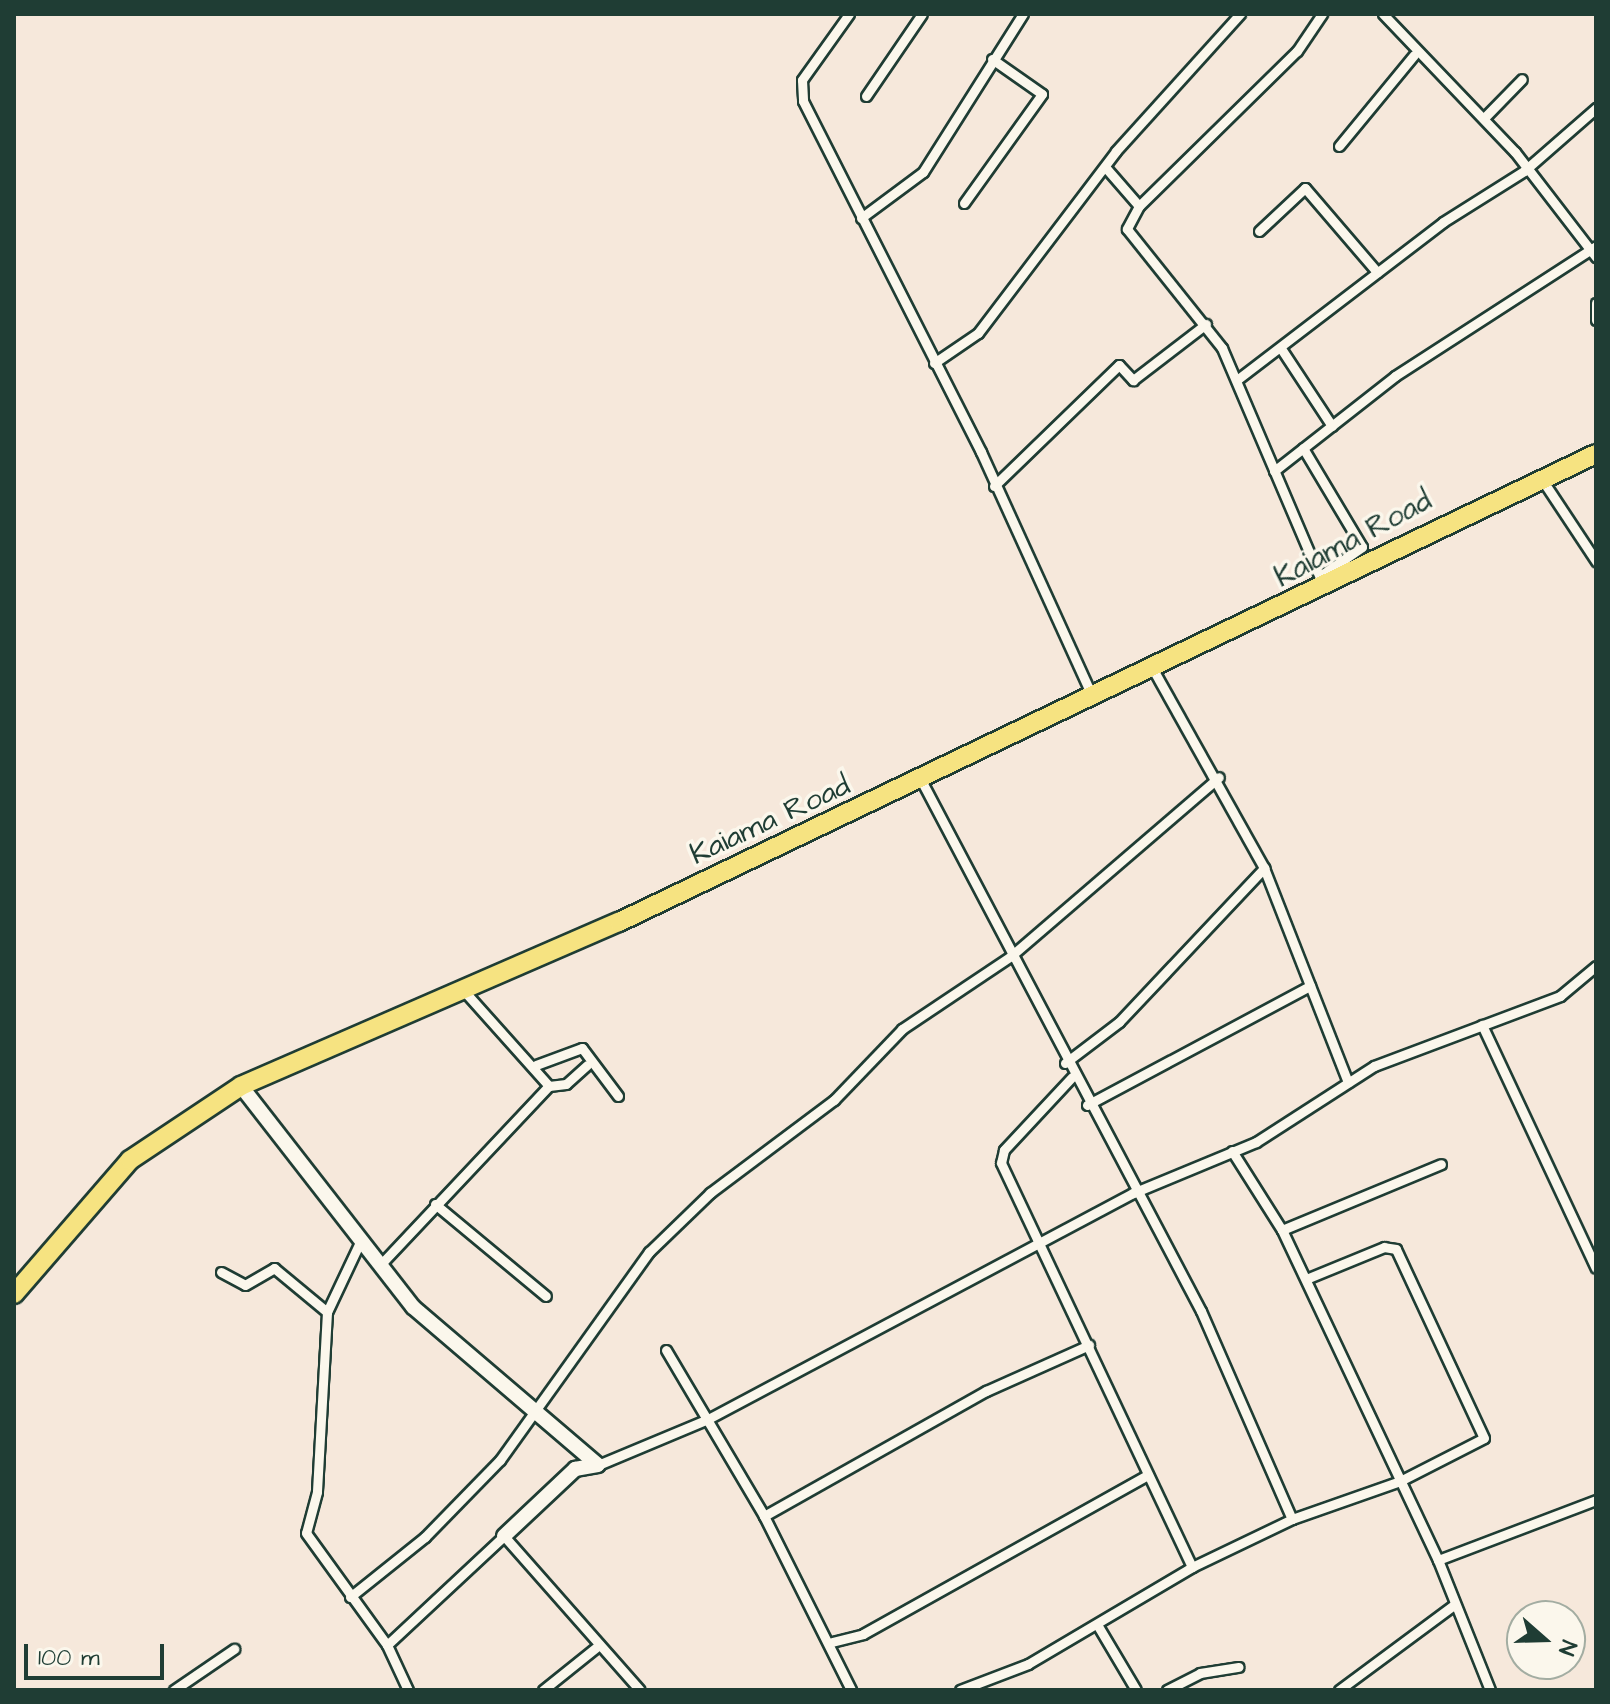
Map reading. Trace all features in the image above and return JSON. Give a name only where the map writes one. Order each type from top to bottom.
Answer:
[{"type":"highway","name":"Kaiama Road","points":[[14,1294],[121,1169],[241,1086],[464,991],[921,780],[1154,671],[1322,580],[1596,454]]},
{"type":"street","points":[[849,14],[802,80],[803,101],[994,486],[1093,698]]},
{"type":"street","points":[[866,96],[922,14]]},
{"type":"street","points":[[861,218],[923,172],[1023,14]]},
{"type":"street","points":[[934,363],[978,333],[1106,168],[1240,14]]},
{"type":"street","points":[[1303,448],[1362,547],[1322,580],[1238,379],[1206,324],[1127,229],[1139,206],[1297,51],[1322,14]]},
{"type":"street","points":[[1274,471],[1502,303],[1594,252],[1524,171],[1484,118],[1414,55],[1383,14]]},
{"type":"street","points":[[1339,146],[1414,55]]},
{"type":"street","points":[[964,203],[1042,94],[992,59]]},
{"type":"street","points":[[1484,118],[1522,79]]},
{"type":"street","points":[[1238,379],[1282,350],[1377,272],[1524,171],[1596,108]]},
{"type":"street","points":[[1106,168],[1139,206]]},
{"type":"street","points":[[1259,231],[1305,188],[1377,272]]},
{"type":"street","points":[[1596,303],[1596,320]]},
{"type":"street","points":[[994,486],[1119,365],[1133,380],[1206,324]]},
{"type":"street","points":[[1282,350],[1332,426]]},
{"type":"street","points":[[1541,478],[1596,561]]},
{"type":"street","points":[[1154,671],[1219,777],[1264,868],[1348,1082]]},
{"type":"street","points":[[350,1597],[425,1537],[539,1410],[649,1252],[747,1159],[859,1078],[902,1029],[1011,956],[1219,777]]},
{"type":"street","points":[[921,780],[1133,1193],[1201,1311],[1292,1519]]},
{"type":"street","points":[[1065,1063],[1119,1022],[1264,868]]},
{"type":"street","points":[[387,1645],[575,1469],[598,1465],[708,1419],[1044,1246],[1133,1193],[1232,1151],[1348,1082],[1482,1025],[1560,996],[1596,966]]},
{"type":"street","points":[[1087,1105],[1310,986]]},
{"type":"street","points":[[464,991],[536,1065],[549,1086]]},
{"type":"street","points":[[1482,1025],[1596,1268]]},
{"type":"street","points":[[536,1065],[577,1047],[587,1065],[618,1096]]},
{"type":"street","points":[[381,1264],[549,1086],[566,1084],[587,1065]]},
{"type":"street","points":[[1072,1077],[1002,1156],[1013,1194],[1044,1246],[1192,1567]]},
{"type":"street","points":[[241,1086],[413,1307],[539,1410],[598,1465]]},
{"type":"street","points":[[1232,1151],[1282,1230],[1306,1279],[1438,1560],[1490,1690]]},
{"type":"street","points":[[1282,1230],[1441,1164]]},
{"type":"street","points":[[435,1204],[546,1296]]},
{"type":"street","points":[[362,1239],[327,1312],[317,1492],[306,1533],[387,1645],[408,1690]]},
{"type":"street","points":[[960,1690],[1098,1626],[1192,1567],[1292,1519],[1400,1481],[1484,1438],[1401,1257],[1384,1247],[1306,1279]]},
{"type":"street","points":[[221,1272],[245,1285],[274,1268],[327,1312]]},
{"type":"street","points":[[764,1516],[986,1391],[1089,1345]]},
{"type":"street","points":[[666,1350],[764,1516],[832,1642],[851,1690]]},
{"type":"street","points":[[832,1642],[863,1634],[1148,1475]]},
{"type":"street","points":[[1438,1560],[1596,1500]]},
{"type":"street","points":[[504,1536],[640,1690]]},
{"type":"street","points":[[1339,1690],[1454,1605]]},
{"type":"street","points":[[1098,1626],[1136,1690]]},
{"type":"street","points":[[543,1690],[599,1645]]},
{"type":"street","points":[[174,1690],[234,1649]]},
{"type":"street","points":[[1167,1690],[1200,1673],[1239,1667]]}]
